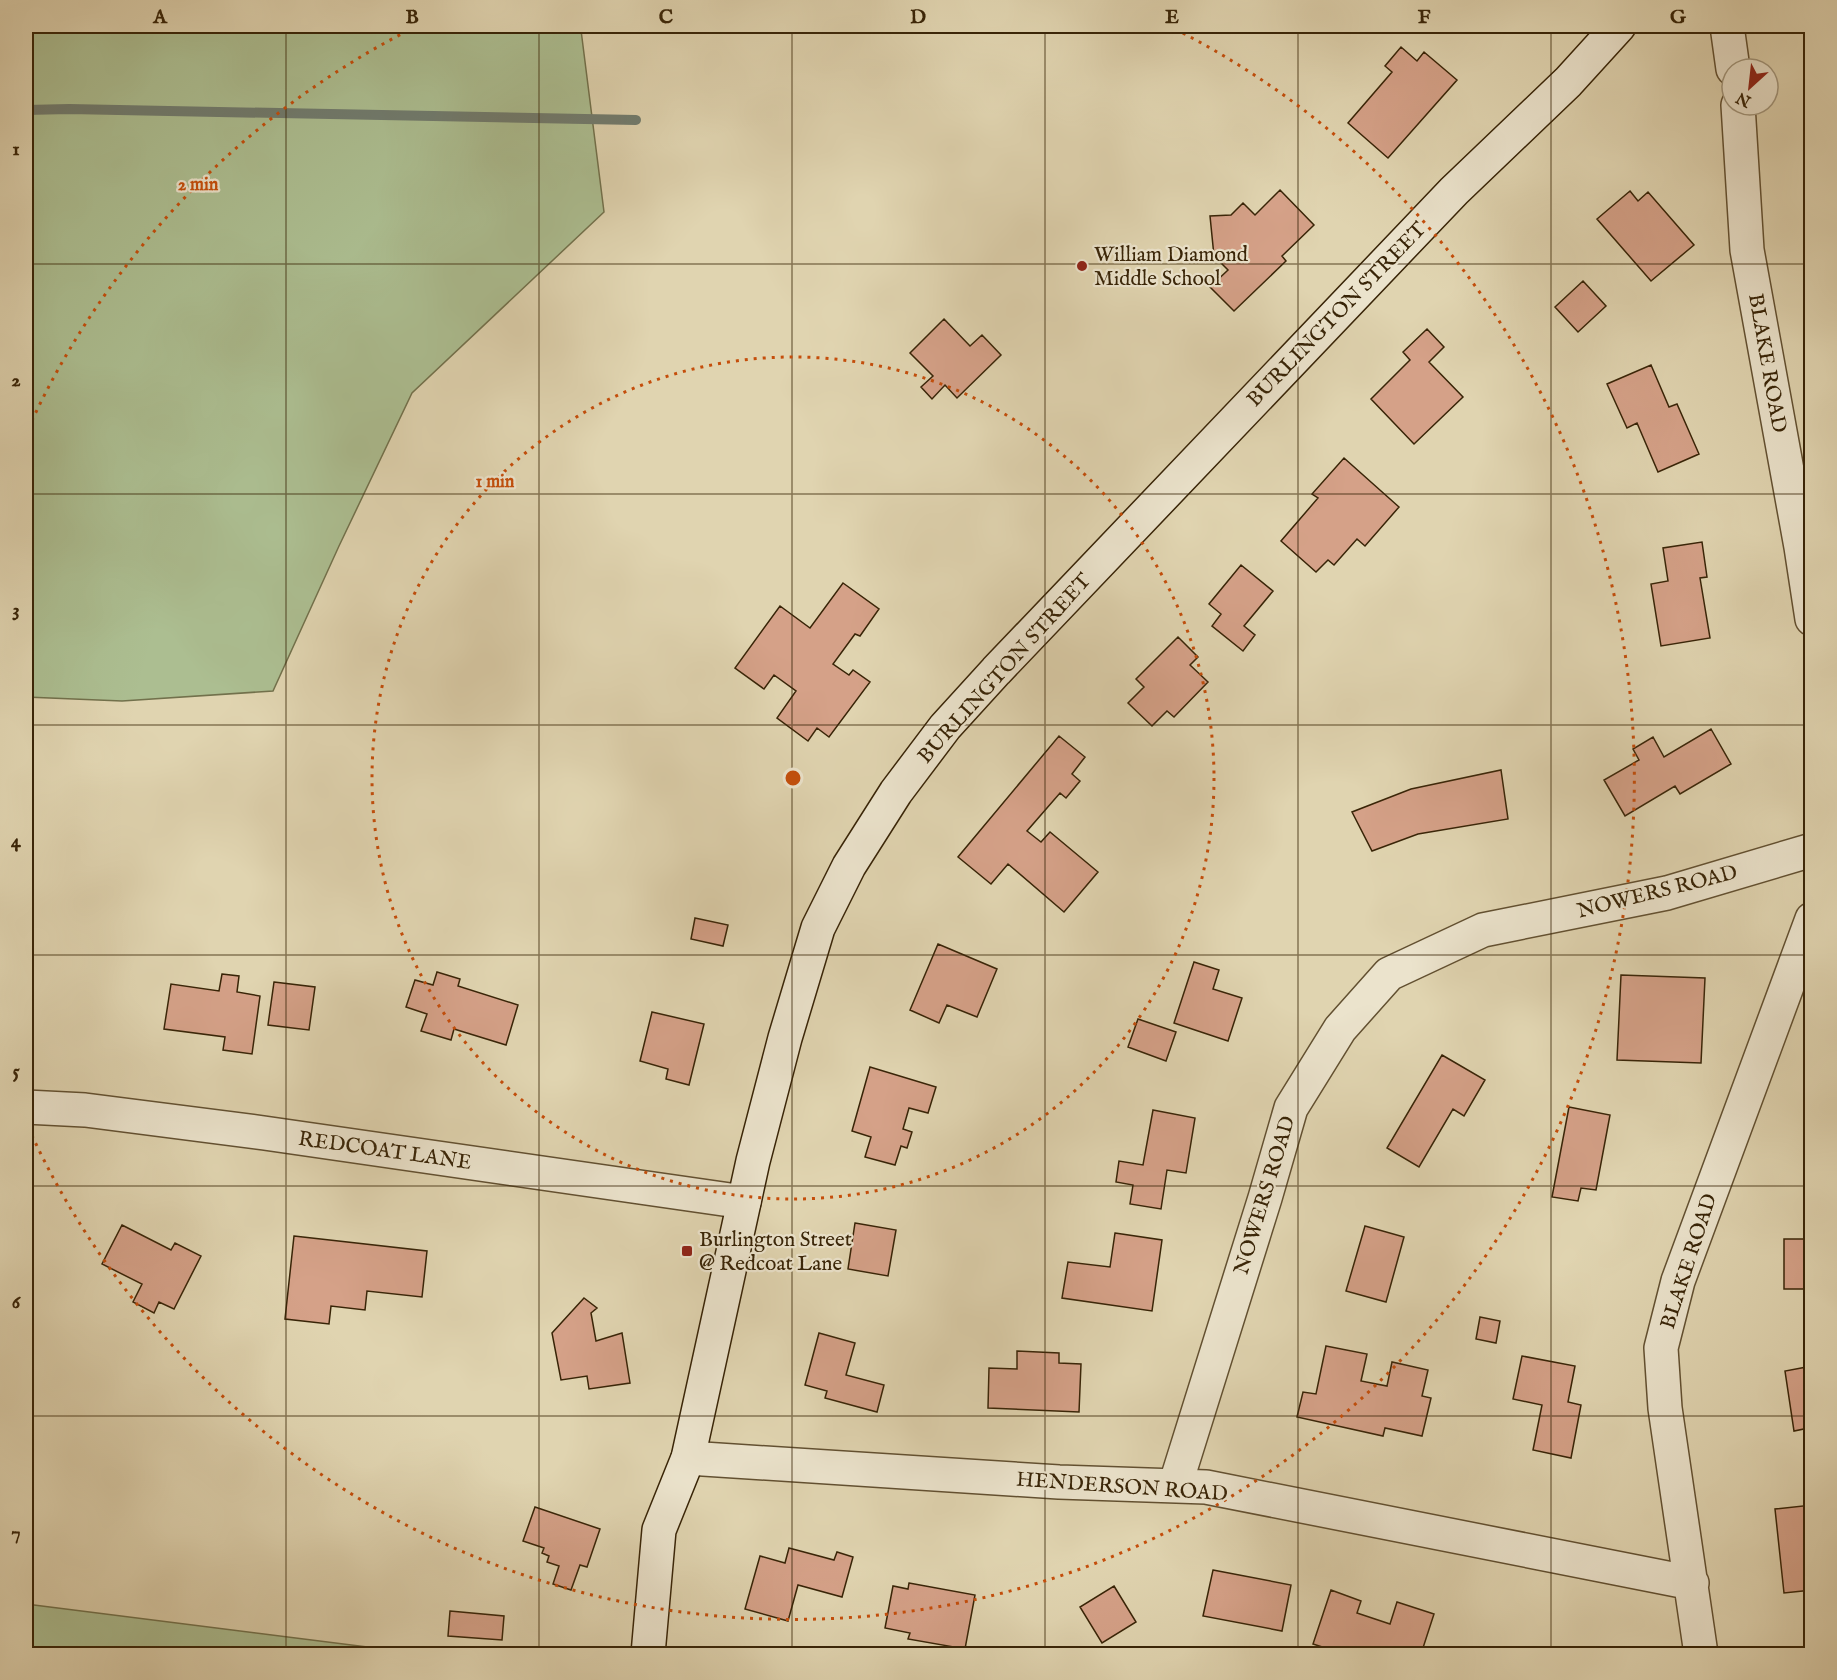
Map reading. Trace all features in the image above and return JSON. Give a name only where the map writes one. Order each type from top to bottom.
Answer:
[{"type":"street","name":"BURLINGTON STREET","points":[[648,1654],[659,1530],[688,1458],[744,1202],[785,1038],[818,928],[849,866],[896,792],[945,727],[1038,625],[1440,206],[1568,82],[1620,26]]},
{"type":"street","points":[[1727,26],[1731,57]]},
{"type":"street","name":"BLAKE ROAD","points":[[1739,117],[1747,250],[1802,547],[1812,619]]},
{"type":"street","name":"NOWERS ROAD","points":[[1175,1486],[1291,1108],[1340,1029],[1389,974],[1483,930],[1667,893],[1812,850]]},
{"type":"street","name":"BLAKE ROAD","points":[[1701,1654],[1665,1408],[1661,1348],[1678,1281],[1812,919]]},
{"type":"street","name":"REDCOAT LANE","points":[[26,1107],[85,1110],[242,1130],[744,1202]]},
{"type":"street","name":"HENDERSON ROAD","points":[[688,1458],[1059,1482],[1206,1488],[1692,1583]]},
{"type":"green space","points":[[26,26],[562,26],[581,30],[604,212],[412,393],[273,691],[122,701],[26,697]]},
{"type":"green space","points":[[26,1604],[423,1654],[26,1654]]},
{"type":"building","points":[[1401,47],[1417,61],[1424,52],[1457,80],[1388,158],[1348,123],[1392,72],[1385,66]]},
{"type":"building","points":[[1280,190],[1314,225],[1282,256],[1286,261],[1234,311],[1210,287],[1228,270],[1214,256],[1210,216],[1231,215],[1243,203],[1255,215]]},
{"type":"building","points":[[1630,191],[1638,201],[1648,192],[1694,245],[1651,281],[1597,219]]},
{"type":"building","points":[[1583,281],[1606,306],[1578,332],[1555,307]]},
{"type":"building","points":[[944,319],[970,346],[982,335],[1001,355],[957,398],[945,385],[932,399],[921,387],[933,376],[910,353]]},
{"type":"building","points":[[1427,329],[1444,347],[1429,362],[1463,397],[1414,444],[1371,399],[1410,360],[1403,352]]},
{"type":"building","points":[[1651,365],[1669,407],[1677,404],[1699,454],[1658,472],[1637,423],[1627,428],[1607,384]]},
{"type":"building","points":[[1344,458],[1399,507],[1365,546],[1357,539],[1334,565],[1328,560],[1316,572],[1281,541],[1318,498],[1312,494]]},
{"type":"building","points":[[1702,542],[1707,577],[1700,578],[1710,638],[1661,646],[1651,584],[1668,581],[1663,548]]},
{"type":"building","points":[[1241,565],[1273,591],[1244,626],[1255,635],[1243,651],[1212,626],[1221,614],[1209,604]]},
{"type":"building","points":[[843,583],[879,609],[860,636],[855,634],[833,664],[849,675],[853,670],[870,682],[829,737],[817,728],[808,741],[777,718],[796,691],[774,675],[764,689],[735,668],[780,606],[810,628]]},
{"type":"building","points":[[1178,637],[1198,657],[1190,665],[1208,682],[1174,717],[1167,711],[1152,726],[1128,703],[1144,687],[1136,679]]},
{"type":"building","points":[[1711,729],[1731,764],[1680,794],[1675,786],[1625,816],[1604,780],[1639,760],[1633,749],[1653,737],[1664,757]]},
{"type":"building","points":[[1059,736],[1085,757],[1072,774],[1080,781],[1066,798],[1060,793],[1027,831],[1041,842],[1050,832],[1098,872],[1064,912],[1008,864],[991,884],[958,857]]},
{"type":"building","points":[[1501,770],[1508,819],[1418,834],[1372,851],[1352,812],[1411,789]]},
{"type":"building","points":[[695,918],[728,925],[723,946],[691,939]]},
{"type":"building","points":[[938,944],[997,969],[977,1017],[947,1005],[939,1023],[910,1010]]},
{"type":"building","points":[[1194,962],[1219,970],[1213,989],[1242,998],[1228,1041],[1174,1023]]},
{"type":"building","points":[[437,972],[460,979],[458,986],[518,1005],[506,1045],[454,1029],[451,1040],[421,1031],[427,1014],[406,1007],[415,980],[433,985]]},
{"type":"building","points":[[222,974],[239,976],[237,992],[260,996],[252,1054],[223,1050],[225,1037],[164,1029],[171,984],[219,991]]},
{"type":"building","points":[[1621,975],[1705,978],[1701,1063],[1617,1060]]},
{"type":"building","points":[[274,982],[315,987],[309,1030],[268,1025]]},
{"type":"building","points":[[652,1012],[704,1024],[689,1085],[666,1079],[668,1069],[640,1061]]},
{"type":"building","points":[[1138,1019],[1176,1032],[1166,1061],[1128,1047]]},
{"type":"building","points":[[1442,1055],[1485,1080],[1464,1116],[1453,1109],[1419,1167],[1387,1148]]},
{"type":"building","points":[[870,1067],[936,1087],[928,1113],[909,1108],[903,1129],[912,1132],[907,1148],[901,1146],[895,1165],[865,1157],[871,1137],[852,1131]]},
{"type":"building","points":[[1569,1107],[1610,1115],[1596,1190],[1581,1188],[1578,1201],[1552,1197]]},
{"type":"building","points":[[1153,1110],[1195,1118],[1186,1173],[1167,1170],[1161,1209],[1130,1204],[1133,1185],[1116,1182],[1119,1161],[1143,1165]]},
{"type":"building","points":[[855,1223],[896,1230],[888,1276],[848,1269]]},
{"type":"building","points":[[122,1225],[171,1250],[175,1243],[201,1256],[174,1309],[159,1302],[154,1313],[133,1302],[142,1284],[102,1264]]},
{"type":"building","points":[[1365,1226],[1404,1237],[1386,1302],[1346,1291]]},
{"type":"building","points":[[1115,1233],[1162,1240],[1152,1311],[1062,1298],[1068,1262],[1110,1267]]},
{"type":"building","points":[[294,1236],[427,1251],[422,1297],[367,1291],[365,1310],[331,1306],[329,1324],[285,1319]]},
{"type":"building","points":[[1784,1239],[1812,1239],[1812,1289],[1784,1289]]},
{"type":"building","points":[[584,1298],[597,1308],[591,1313],[596,1341],[622,1333],[630,1383],[589,1389],[587,1376],[561,1380],[552,1333]]},
{"type":"building","points":[[1480,1317],[1500,1321],[1496,1343],[1476,1339]]},
{"type":"building","points":[[819,1333],[855,1343],[846,1375],[884,1385],[877,1412],[825,1398],[827,1391],[805,1385]]},
{"type":"building","points":[[1326,1346],[1367,1354],[1361,1381],[1387,1386],[1392,1362],[1428,1370],[1422,1396],[1431,1398],[1422,1436],[1385,1428],[1383,1436],[1297,1417],[1303,1392],[1316,1394]]},
{"type":"building","points":[[1017,1351],[1059,1353],[1059,1363],[1081,1364],[1079,1412],[988,1408],[989,1368],[1017,1369]]},
{"type":"building","points":[[1522,1356],[1575,1366],[1568,1402],[1581,1405],[1571,1458],[1533,1450],[1542,1405],[1513,1399]]},
{"type":"building","points":[[1812,1366],[1812,1451],[1808,1452],[1804,1429],[1794,1431],[1785,1371]]},
{"type":"building","points":[[1812,1505],[1812,1590],[1784,1593],[1775,1509]]},
{"type":"building","points":[[535,1507],[600,1529],[587,1567],[580,1565],[571,1590],[553,1584],[559,1566],[547,1562],[549,1556],[542,1553],[544,1548],[523,1541]]},
{"type":"building","points":[[789,1548],[834,1560],[837,1552],[853,1557],[842,1597],[798,1585],[788,1621],[745,1609],[760,1556],[785,1563]]},
{"type":"building","points":[[1213,1570],[1291,1585],[1282,1631],[1203,1616]]},
{"type":"building","points":[[909,1583],[975,1595],[965,1649],[908,1639],[910,1633],[885,1628],[893,1586],[908,1589]]},
{"type":"building","points":[[1114,1586],[1136,1622],[1102,1643],[1080,1607]]},
{"type":"building","points":[[1331,1590],[1361,1601],[1357,1613],[1390,1624],[1397,1602],[1434,1614],[1421,1654],[1344,1654],[1313,1644]]},
{"type":"building","points":[[450,1611],[504,1616],[502,1640],[448,1636]]},
{"type":"waterway","points":[[26,110],[636,120]]},
{"type":"place","name":"William Diamond Middle School","points":[[1082,266]]},
{"type":"place","name":"Burlington Street @ Redcoat Lane","points":[[687,1251]]}]
